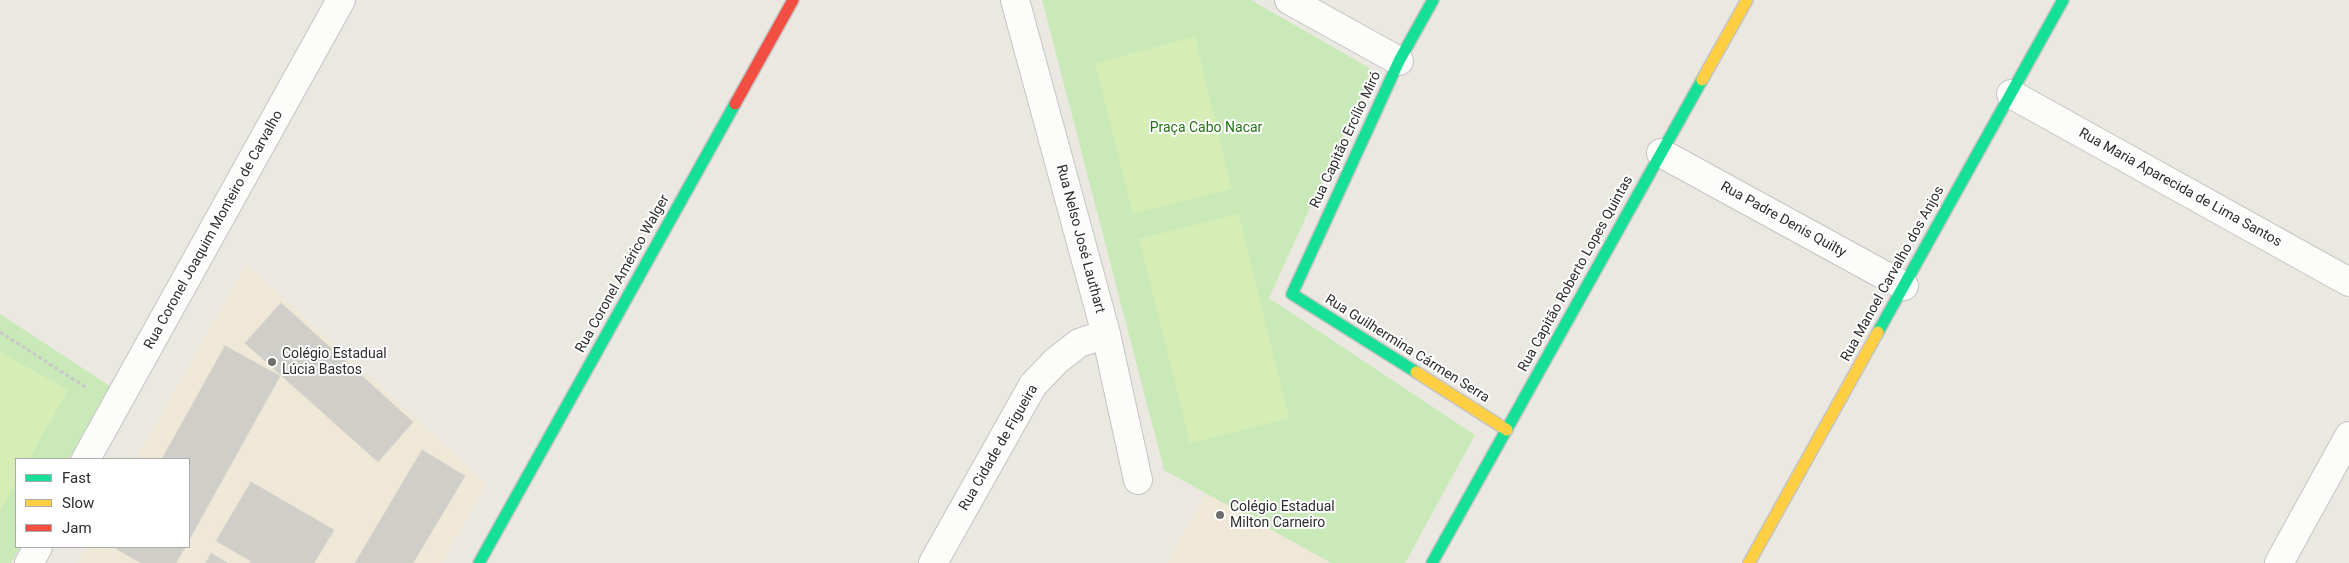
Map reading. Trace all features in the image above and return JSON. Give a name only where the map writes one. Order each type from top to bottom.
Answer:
[{"type":"street","name":"Rua Coronel Joaquim Monteiro de Carvalho","points":[[87,458],[341,0]]},
{"type":"street","name":"Rua Coronel Américo Walger","points":[[479,563],[793,0]]},
{"type":"street","name":"Rua Nelso José Lauthart","points":[[1015,0],[1106,334],[1138,480]]},
{"type":"street","points":[[1289,0],[1399,61]]},
{"type":"street","name":"Rua Capitão Ercílio Miró","points":[[1292,294],[1399,61],[1433,0]]},
{"type":"street","name":"Rua Capitão Roberto Lopes Quintas","points":[[1432,563],[1747,0]]},
{"type":"street","name":"Rua Manoel Carvalho dos Anjos","points":[[1749,563],[2063,0]]},
{"type":"street","name":"Rua Maria Aparecida de Lima Santos","points":[[2011,94],[2349,282]]},
{"type":"street","name":"Rua Padre Denis Quilty","points":[[1662,153],[1904,286]]},
{"type":"street","name":"Rua Guilhermina Cármen Serra","points":[[1292,294],[1506,430]]},
{"type":"street","name":"Rua Cidade de Figueira","points":[[934,563],[1033,385],[1056,361],[1079,343],[1106,334]]},
{"type":"street","points":[[2278,563],[2349,436]]},
{"type":"street","points":[[28,563],[37,548]]},
{"type":"path","points":[[0,332],[115,406]]},
{"type":"shaded area","name":"Colégio Estadual Lúcia Bastos","points":[[246,265],[487,484],[442,563],[78,563],[86,548],[190,548],[190,458],[137,458]]},
{"type":"shaded area","name":"Colégio Estadual Milton Carneiro","points":[[1206,493],[1331,563],[1167,563]]},
{"type":"green space","name":"Praça Cabo Nacar","points":[[1042,0],[1251,0],[1373,70],[1269,298],[1475,435],[1405,563],[1331,563],[1164,470]]},
{"type":"green space","points":[[1195,37],[1232,189],[1133,214],[1095,63]]},
{"type":"green space","points":[[1239,214],[1289,418],[1190,443],[1139,239]]},
{"type":"green space","points":[[0,314],[110,386],[70,458],[15,458],[15,548],[19,548],[11,563],[0,563]]},
{"type":"green space","points":[[0,352],[68,390],[30,458],[15,458],[15,485],[0,512]]},
{"type":"building","points":[[281,303],[413,422],[378,462],[245,343]]},
{"type":"building","points":[[225,346],[280,376],[190,538],[190,458],[163,458]]},
{"type":"building","points":[[422,450],[465,476],[413,563],[355,563]]},
{"type":"building","points":[[251,482],[334,530],[314,563],[250,563],[251,561],[216,541]]},
{"type":"building","points":[[115,548],[184,548],[176,563],[141,563]]},
{"type":"building","points":[[211,553],[227,563],[206,563]]},
{"type":"traffic: fast","points":[[1416,372],[1292,294],[1399,61],[1433,0]]},
{"type":"traffic: fast","points":[[1878,332],[2063,0]]},
{"type":"traffic: fast","points":[[1432,563],[1702,80]]},
{"type":"traffic: fast","points":[[479,563],[735,104]]},
{"type":"traffic: slow","points":[[1702,80],[1747,0]]},
{"type":"traffic: slow","points":[[1749,563],[1878,332]]},
{"type":"traffic: slow","points":[[1416,372],[1507,430]]},
{"type":"traffic: jam","points":[[735,104],[793,0]]},
{"type":"place","name":"Colégio Estadual Lúcia Bastos","points":[[272,362]]},
{"type":"place","name":"Colégio Estadual Milton Carneiro","points":[[1220,515]]}]
